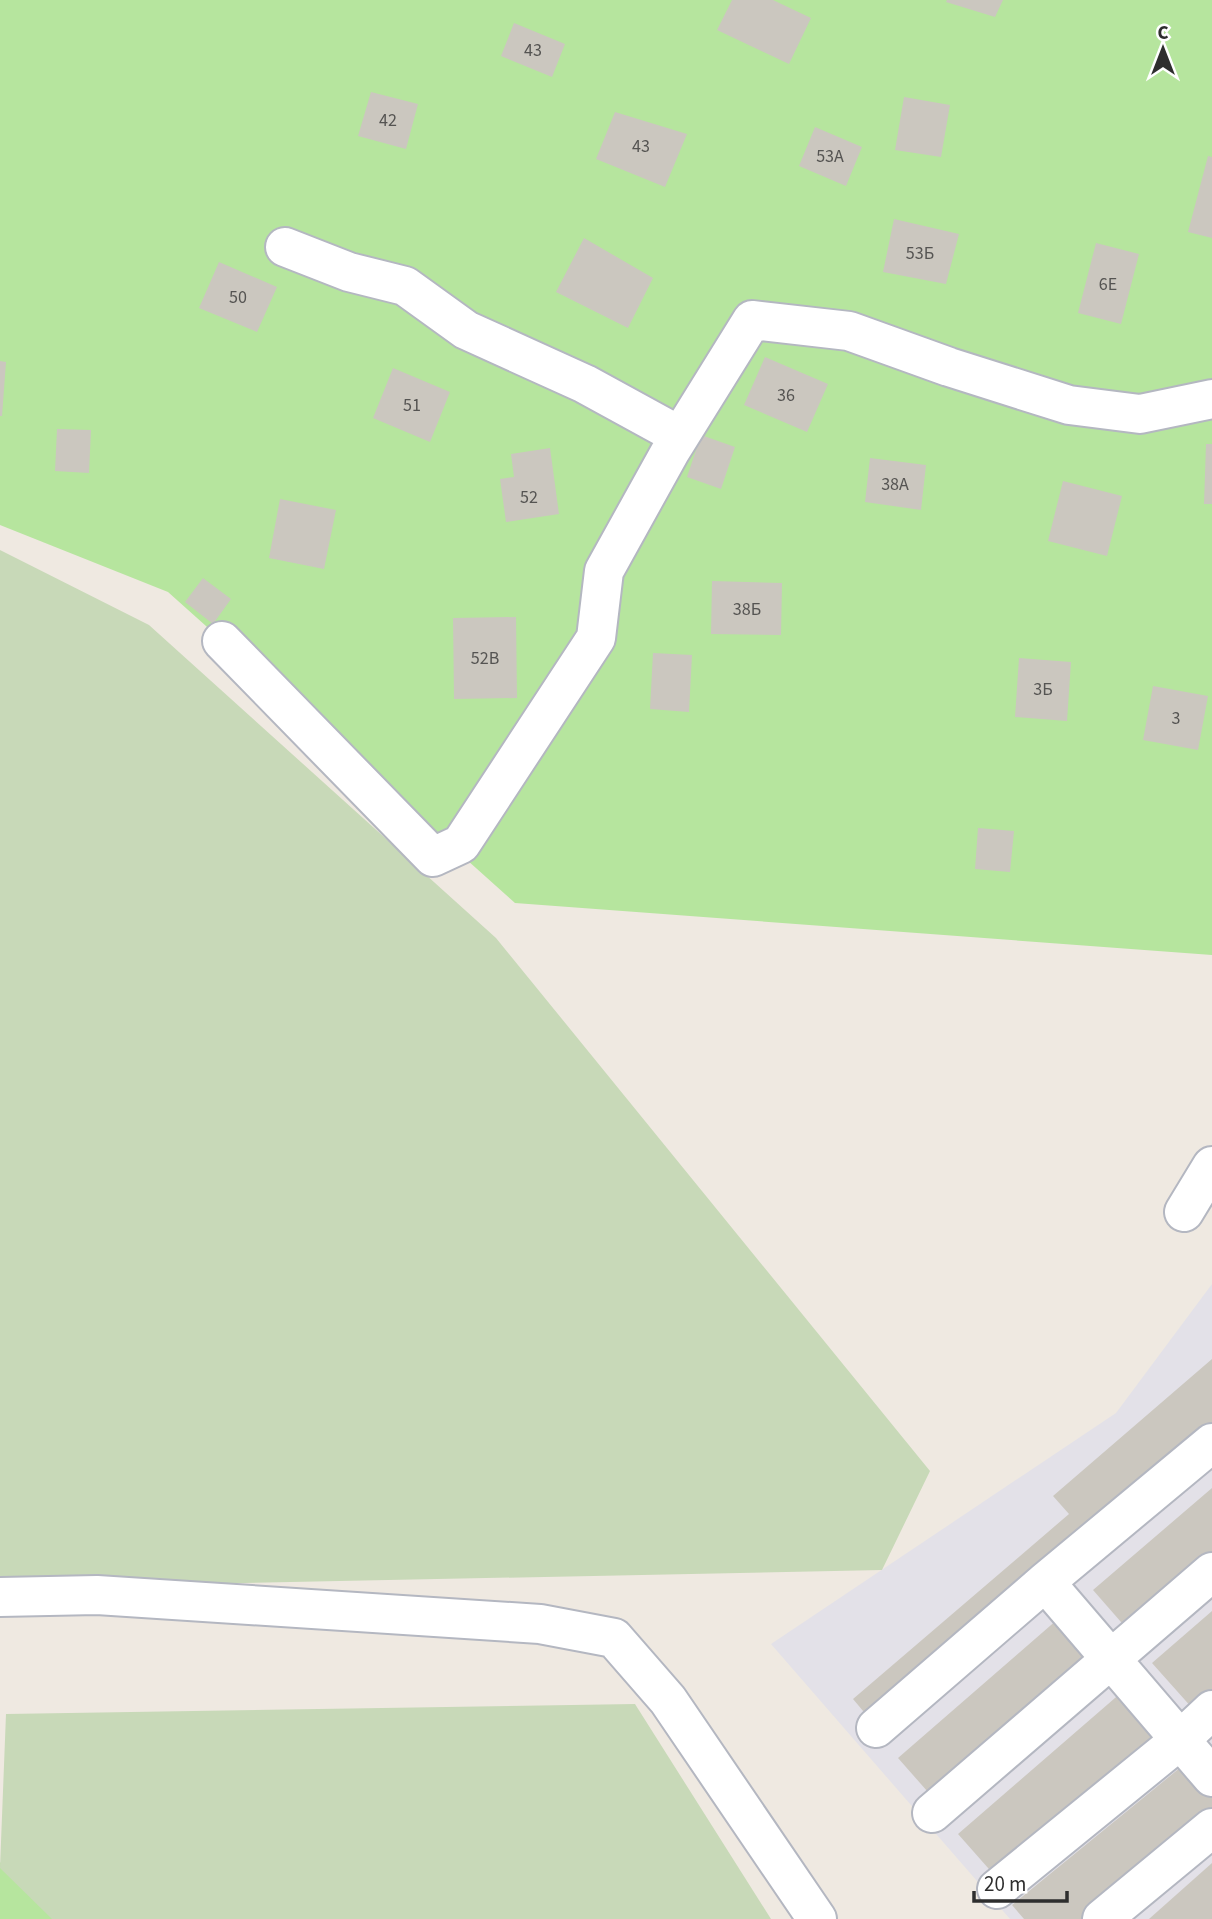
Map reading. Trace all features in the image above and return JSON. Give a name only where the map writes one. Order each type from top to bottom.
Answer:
[{"type":"street","points":[[285,247],[349,272],[405,286],[466,330],[585,384],[680,436]]},
{"type":"street","points":[[222,641],[433,857],[461,844],[596,638],[604,570],[680,436],[752,320],[849,331],[948,367],[1069,405],[1140,414],[1212,399]]},
{"type":"street","points":[[1184,1212],[1212,1166]]},
{"type":"street","points":[[876,1728],[1212,1443]]},
{"type":"street","points":[[932,1813],[1212,1572]]},
{"type":"street","points":[[1045,1582],[1212,1777]]},
{"type":"street","points":[[0,1597],[97,1595],[346,1611],[540,1624],[614,1637],[668,1700],[817,1919]]},
{"type":"street","points":[[997,1889],[1180,1740],[1212,1710]]},
{"type":"street","points":[[1102,1919],[1212,1828]]},
{"type":"shaded area","points":[[1212,1284],[1212,1919],[1010,1919],[771,1644],[1116,1413]]},
{"type":"green space","points":[[0,0],[1212,0],[1212,955],[515,903],[168,592],[0,525]]},
{"type":"green space","points":[[0,550],[149,625],[496,938],[930,1471],[882,1570],[0,1588]]},
{"type":"green space","points":[[635,1704],[771,1919],[52,1919],[0,1868],[6,1714]]},
{"type":"green space","points":[[0,1862],[57,1919],[0,1919]]},
{"type":"building","points":[[732,0],[773,0],[811,18],[789,64],[717,30]]},
{"type":"building","points":[[1003,0],[995,17],[946,2]]},
{"type":"building","points":[[514,23],[565,44],[552,77],[501,56]]},
{"type":"building","points":[[371,92],[418,104],[406,149],[358,136]]},
{"type":"building","points":[[904,97],[950,105],[941,157],[895,150]]},
{"type":"building","points":[[615,112],[687,134],[665,187],[596,159]]},
{"type":"building","points":[[815,127],[862,147],[846,186],[799,166]]},
{"type":"building","points":[[1208,156],[1212,157],[1212,238],[1188,232]]},
{"type":"building","points":[[894,219],[959,234],[946,284],[883,272]]},
{"type":"building","points":[[584,238],[653,278],[628,328],[556,292]]},
{"type":"building","points":[[1096,243],[1139,254],[1121,324],[1078,313]]},
{"type":"building","points":[[219,262],[277,287],[257,332],[199,308]]},
{"type":"building","points":[[765,357],[828,384],[807,432],[744,405]]},
{"type":"building","points":[[0,361],[6,362],[2,416],[0,416]]},
{"type":"building","points":[[393,368],[450,392],[430,442],[373,418]]},
{"type":"building","points":[[57,429],[91,430],[89,473],[55,471]]},
{"type":"building","points":[[701,435],[735,447],[721,489],[687,477]]},
{"type":"building","points":[[1206,444],[1212,444],[1212,504],[1204,504]]},
{"type":"building","points":[[550,448],[559,514],[506,522],[500,479],[514,477],[511,454]]},
{"type":"building","points":[[870,458],[926,465],[921,510],[865,502]]},
{"type":"building","points":[[1063,481],[1122,496],[1107,556],[1048,541]]},
{"type":"building","points":[[280,499],[336,510],[324,569],[269,558]]},
{"type":"building","points":[[203,578],[231,599],[213,624],[185,602]]},
{"type":"building","points":[[712,581],[782,583],[781,635],[711,634]]},
{"type":"building","points":[[516,617],[517,698],[454,699],[453,618]]},
{"type":"building","points":[[653,653],[692,655],[689,712],[650,709]]},
{"type":"building","points":[[1019,658],[1071,662],[1067,721],[1015,717]]},
{"type":"building","points":[[1153,686],[1208,696],[1198,750],[1143,740]]},
{"type":"building","points":[[978,828],[1014,831],[1010,872],[975,869]]},
{"type":"building","points":[[1212,1359],[1212,1434],[874,1724],[853,1699],[1069,1514],[1053,1496]]},
{"type":"building","points":[[1212,1488],[1212,1559],[1128,1630],[1093,1590]]},
{"type":"building","points":[[1212,1611],[1212,1692],[1193,1709],[1152,1663]]},
{"type":"building","points":[[1066,1612],[1103,1654],[935,1800],[898,1758]]},
{"type":"building","points":[[1130,1685],[1168,1729],[996,1877],[958,1834]]},
{"type":"building","points":[[1192,1758],[1212,1782],[1212,1819],[1089,1919],[1024,1919],[1012,1905]]},
{"type":"building","points":[[1212,1863],[1212,1919],[1149,1919]]}]
